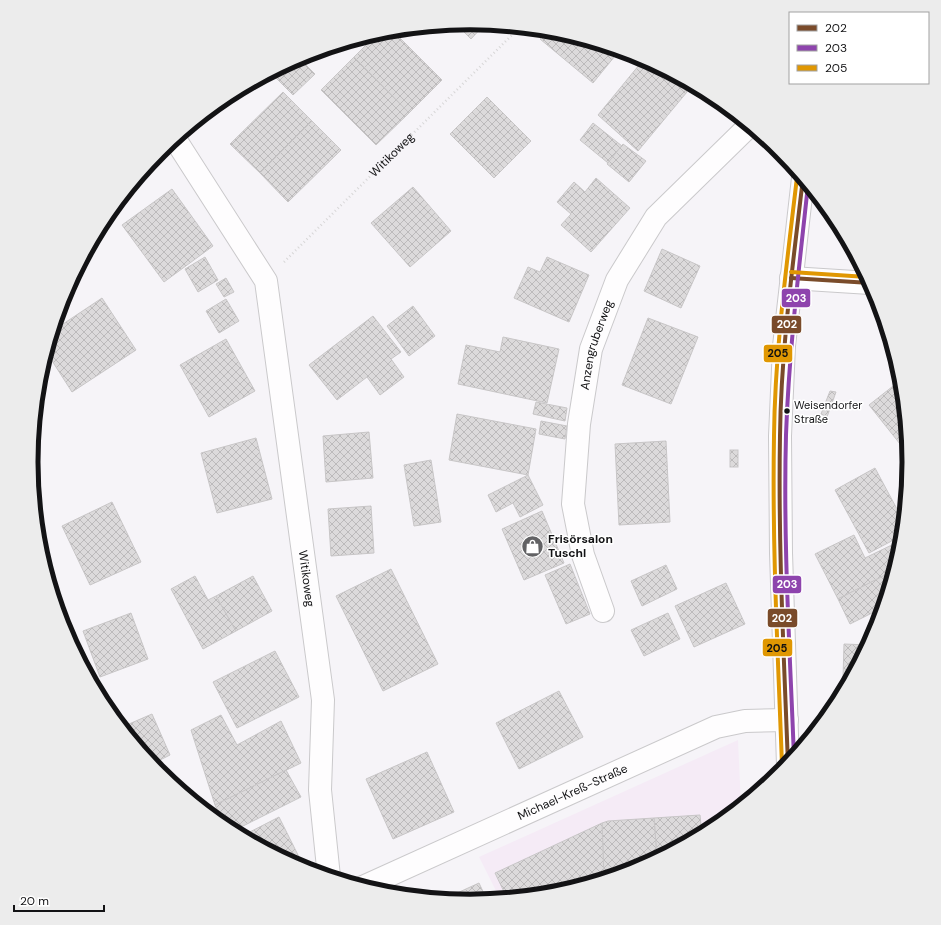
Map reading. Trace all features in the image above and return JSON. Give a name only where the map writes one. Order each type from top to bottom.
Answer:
[{"type":"street","name":"Anzengruberweg","points":[[603,611],[583,555],[573,504],[579,424],[591,350],[617,280],[656,217],[746,129]]},
{"type":"street","name":"Witikoweg","points":[[178,144],[266,281],[323,700],[320,790],[328,871]]},
{"type":"street","points":[[788,756],[781,553],[780,436],[784,346],[802,185]]},
{"type":"street","points":[[791,278],[863,283]]},
{"type":"street","name":"Michael-Kreß-Straße","points":[[371,883],[716,727],[745,721],[787,720]]},
{"type":"path","name":"Witikoweg","points":[[266,281],[514,33]]},
{"type":"shaded area","points":[[738,740],[741,800],[687,837],[636,862],[610,872],[555,887],[498,894],[479,857]]},
{"type":"building","points":[[462,30],[479,30],[471,39]]},
{"type":"building","points":[[398,36],[442,80],[409,113],[354,57],[368,43]]},
{"type":"building","points":[[542,36],[555,38],[616,55],[593,83],[540,39]]},
{"type":"building","points":[[354,57],[409,113],[376,145],[321,90]]},
{"type":"building","points":[[304,63],[315,74],[293,95],[275,77]]},
{"type":"building","points":[[639,65],[676,82],[687,92],[638,151],[598,115]]},
{"type":"building","points":[[283,92],[312,121],[260,173],[230,144]]},
{"type":"building","points":[[487,97],[531,141],[494,178],[450,134]]},
{"type":"building","points":[[312,121],[341,150],[288,202],[260,173]]},
{"type":"building","points":[[593,123],[622,146],[608,163],[580,140]]},
{"type":"building","points":[[623,144],[646,161],[629,182],[607,164]]},
{"type":"building","points":[[596,178],[630,208],[591,252],[561,225],[571,214],[557,202],[574,182],[585,192]]},
{"type":"building","points":[[413,187],[451,231],[410,267],[371,223]]},
{"type":"building","points":[[172,189],[213,246],[164,282],[122,225]]},
{"type":"building","points":[[662,249],[700,266],[681,308],[644,291]]},
{"type":"building","points":[[205,257],[218,280],[198,292],[185,269]]},
{"type":"building","points":[[547,257],[589,275],[569,322],[514,298],[528,267],[540,272]]},
{"type":"building","points":[[226,278],[234,292],[224,297],[216,284]]},
{"type":"building","points":[[102,298],[136,350],[72,392],[51,359],[60,326]]},
{"type":"building","points":[[226,299],[239,321],[219,333],[206,311]]},
{"type":"building","points":[[413,306],[435,336],[409,356],[387,326]]},
{"type":"building","points":[[373,316],[401,352],[391,359],[404,377],[380,395],[367,377],[337,400],[309,365]]},
{"type":"building","points":[[648,318],[698,337],[671,404],[622,385]]},
{"type":"building","points":[[503,337],[559,349],[547,403],[458,384],[466,345],[500,352]]},
{"type":"building","points":[[226,339],[255,391],[209,417],[180,365]]},
{"type":"building","points":[[896,384],[902,447],[869,405]]},
{"type":"building","points":[[830,391],[836,392],[827,417],[821,414]]},
{"type":"building","points":[[536,402],[567,408],[565,421],[533,414]]},
{"type":"building","points":[[457,414],[536,429],[528,475],[449,460]]},
{"type":"building","points":[[541,421],[567,426],[565,439],[539,434]]},
{"type":"building","points":[[369,432],[373,478],[326,482],[323,436]]},
{"type":"building","points":[[256,438],[272,499],[217,513],[201,453]]},
{"type":"building","points":[[666,441],[670,522],[619,525],[615,444]]},
{"type":"building","points":[[730,450],[738,450],[738,467],[730,467]]},
{"type":"building","points":[[431,460],[441,522],[414,526],[404,465]]},
{"type":"building","points":[[875,468],[900,514],[896,539],[869,553],[835,490]]},
{"type":"building","points":[[528,475],[543,505],[520,517],[513,503],[496,512],[488,495]]},
{"type":"building","points":[[112,502],[141,562],[90,585],[62,526]]},
{"type":"building","points":[[371,506],[374,553],[331,556],[328,509]]},
{"type":"building","name":"Frisörsalon Tuschl","points":[[542,511],[564,563],[524,580],[502,529]]},
{"type":"building","points":[[854,535],[865,558],[896,543],[888,573],[838,599],[815,554]]},
{"type":"building","points":[[570,564],[590,614],[566,624],[545,575]]},
{"type":"building","points":[[666,565],[677,589],[642,606],[631,581]]},
{"type":"building","points":[[391,569],[438,664],[383,691],[336,596]]},
{"type":"building","points":[[888,573],[877,611],[850,624],[838,599]]},
{"type":"building","points":[[195,576],[208,600],[216,596],[236,631],[203,649],[171,589]]},
{"type":"building","points":[[253,576],[272,611],[236,631],[216,596]]},
{"type":"building","points":[[726,583],[745,624],[694,647],[675,606]]},
{"type":"building","points":[[131,613],[148,659],[100,677],[83,631]]},
{"type":"building","points":[[668,613],[680,639],[644,656],[631,630]]},
{"type":"building","points":[[844,644],[862,645],[846,678],[843,678]]},
{"type":"building","points":[[275,651],[299,697],[237,728],[213,682]]},
{"type":"building","points":[[559,691],[583,737],[519,769],[496,723]]},
{"type":"building","points":[[152,714],[170,755],[158,761],[126,725]]},
{"type":"building","points":[[221,715],[237,745],[281,721],[301,763],[215,805],[191,730]]},
{"type":"building","points":[[427,752],[454,812],[393,839],[366,779]]},
{"type":"building","points":[[286,770],[301,797],[239,828],[220,815],[215,805]]},
{"type":"building","points":[[700,815],[701,828],[657,853],[654,818]]},
{"type":"building","points":[[279,817],[300,860],[279,850],[248,833]]},
{"type":"building","points":[[654,818],[657,853],[604,874],[602,823],[608,821]]},
{"type":"building","points":[[602,823],[604,874],[555,887],[505,893],[495,873]]},
{"type":"building","points":[[479,883],[484,895],[470,895],[454,894]]},
{"type":"transit line","name":"205","points":[[782,762],[775,560],[774,436],[779,338],[797,178]]},
{"type":"transit line","name":"202","points":[[788,756],[781,560],[780,436],[785,339],[802,185]]},
{"type":"transit line","name":"203","points":[[794,750],[786,556],[785,475],[787,404],[807,191]]},
{"type":"transit line","name":"205","points":[[791,272],[861,277]]},
{"type":"transit line","name":"202","points":[[791,278],[863,283]]},
{"type":"place","name":"Weisendorfer Straße","points":[[787,411]]},
{"type":"place","name":"Frisörsalon Tuschl","points":[[533,546]]}]
